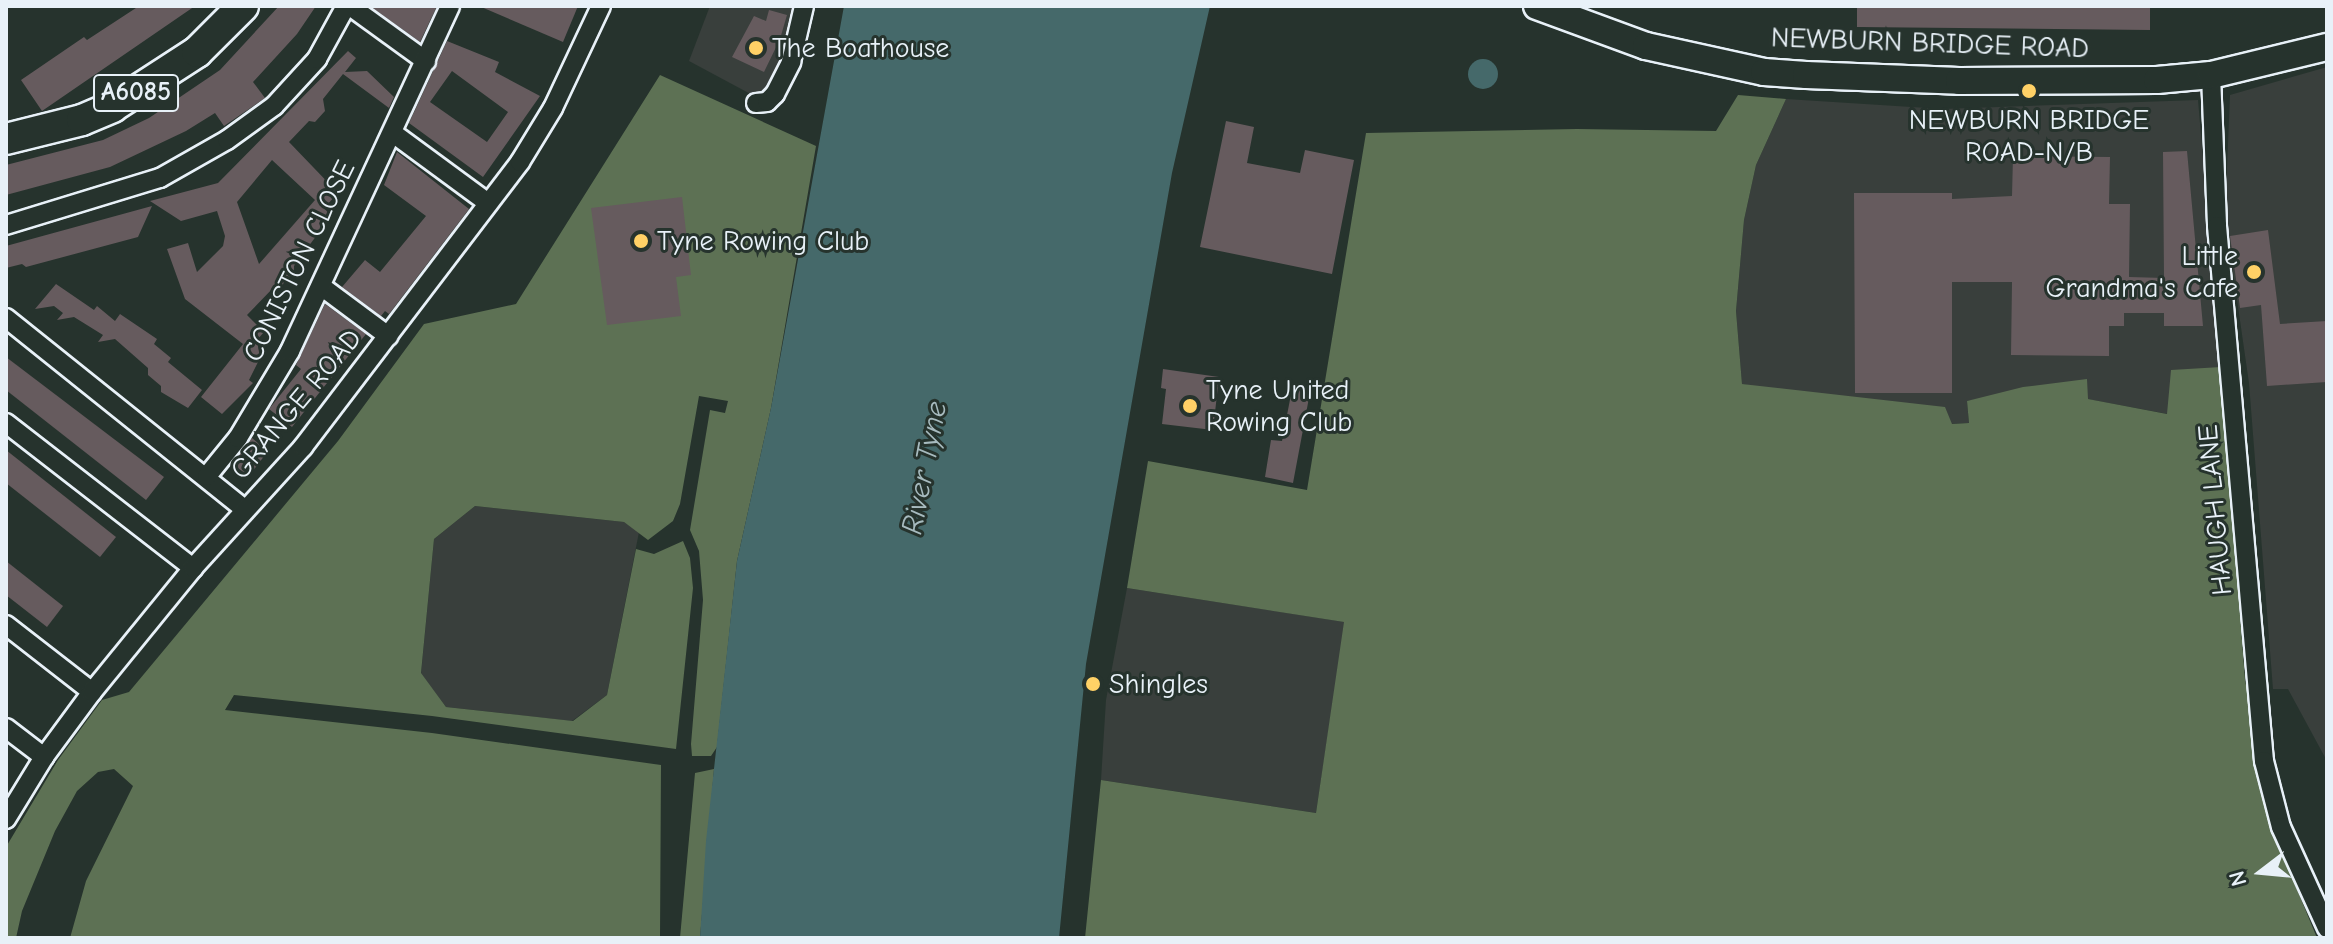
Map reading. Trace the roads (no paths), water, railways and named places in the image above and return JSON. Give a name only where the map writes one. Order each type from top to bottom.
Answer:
[{"type":"main road","name":"A6085","points":[[6,139],[82,120],[126,99],[197,52],[243,6]]},
{"type":"street","points":[[6,225],[105,198],[160,178],[227,140],[274,106],[317,59],[348,6],[426,61]]},
{"type":"street","name":"CONISTON CLOSE","points":[[207,476],[246,426],[290,351],[450,6]]},
{"type":"street","name":"GRANGE ROAD","points":[[6,819],[44,757],[92,692],[193,568],[303,447],[520,162],[553,108],[601,6]]},
{"type":"street","points":[[756,103],[767,102],[775,94],[791,62],[804,6]]},
{"type":"street","name":"NEWBURN BRIDGE ROAD","points":[[1537,6],[1646,46],[1764,72],[1959,81],[2157,80],[2211,75],[2327,47]]},
{"type":"street","name":"HAUGH LANE","points":[[2211,75],[2217,226],[2264,761],[2281,827],[2327,928]]},
{"type":"street","points":[[393,133],[488,203]]},
{"type":"street","points":[[321,286],[388,336]]},
{"type":"street","points":[[6,318],[207,476],[244,509]]},
{"type":"street","points":[[6,423],[193,568]]},
{"type":"street","points":[[6,625],[92,692]]},
{"type":"street","points":[[6,728],[44,757]]},
{"type":"water","name":"River Tyne","points":[[844,6],[1210,6],[1172,173],[1086,664],[1059,938],[700,938],[706,841],[737,561],[771,408]]},
{"type":"water","points":[[1483,59],[1494,63],[1498,74],[1494,85],[1483,89],[1472,85],[1468,74],[1472,63]]},
{"type":"place","name":"The Boathouse","points":[[756,48]]},
{"type":"place","name":"NEWBURN BRIDGE ROAD-N/B","points":[[2029,91]]},
{"type":"place","name":"Tyne Rowing Club","points":[[641,241]]},
{"type":"place","name":"Little Grandma's Cafe","points":[[2254,272]]},
{"type":"place","name":"Tyne United Rowing Club","points":[[1190,406]]},
{"type":"place","name":"Shingles","points":[[1093,684]]}]
